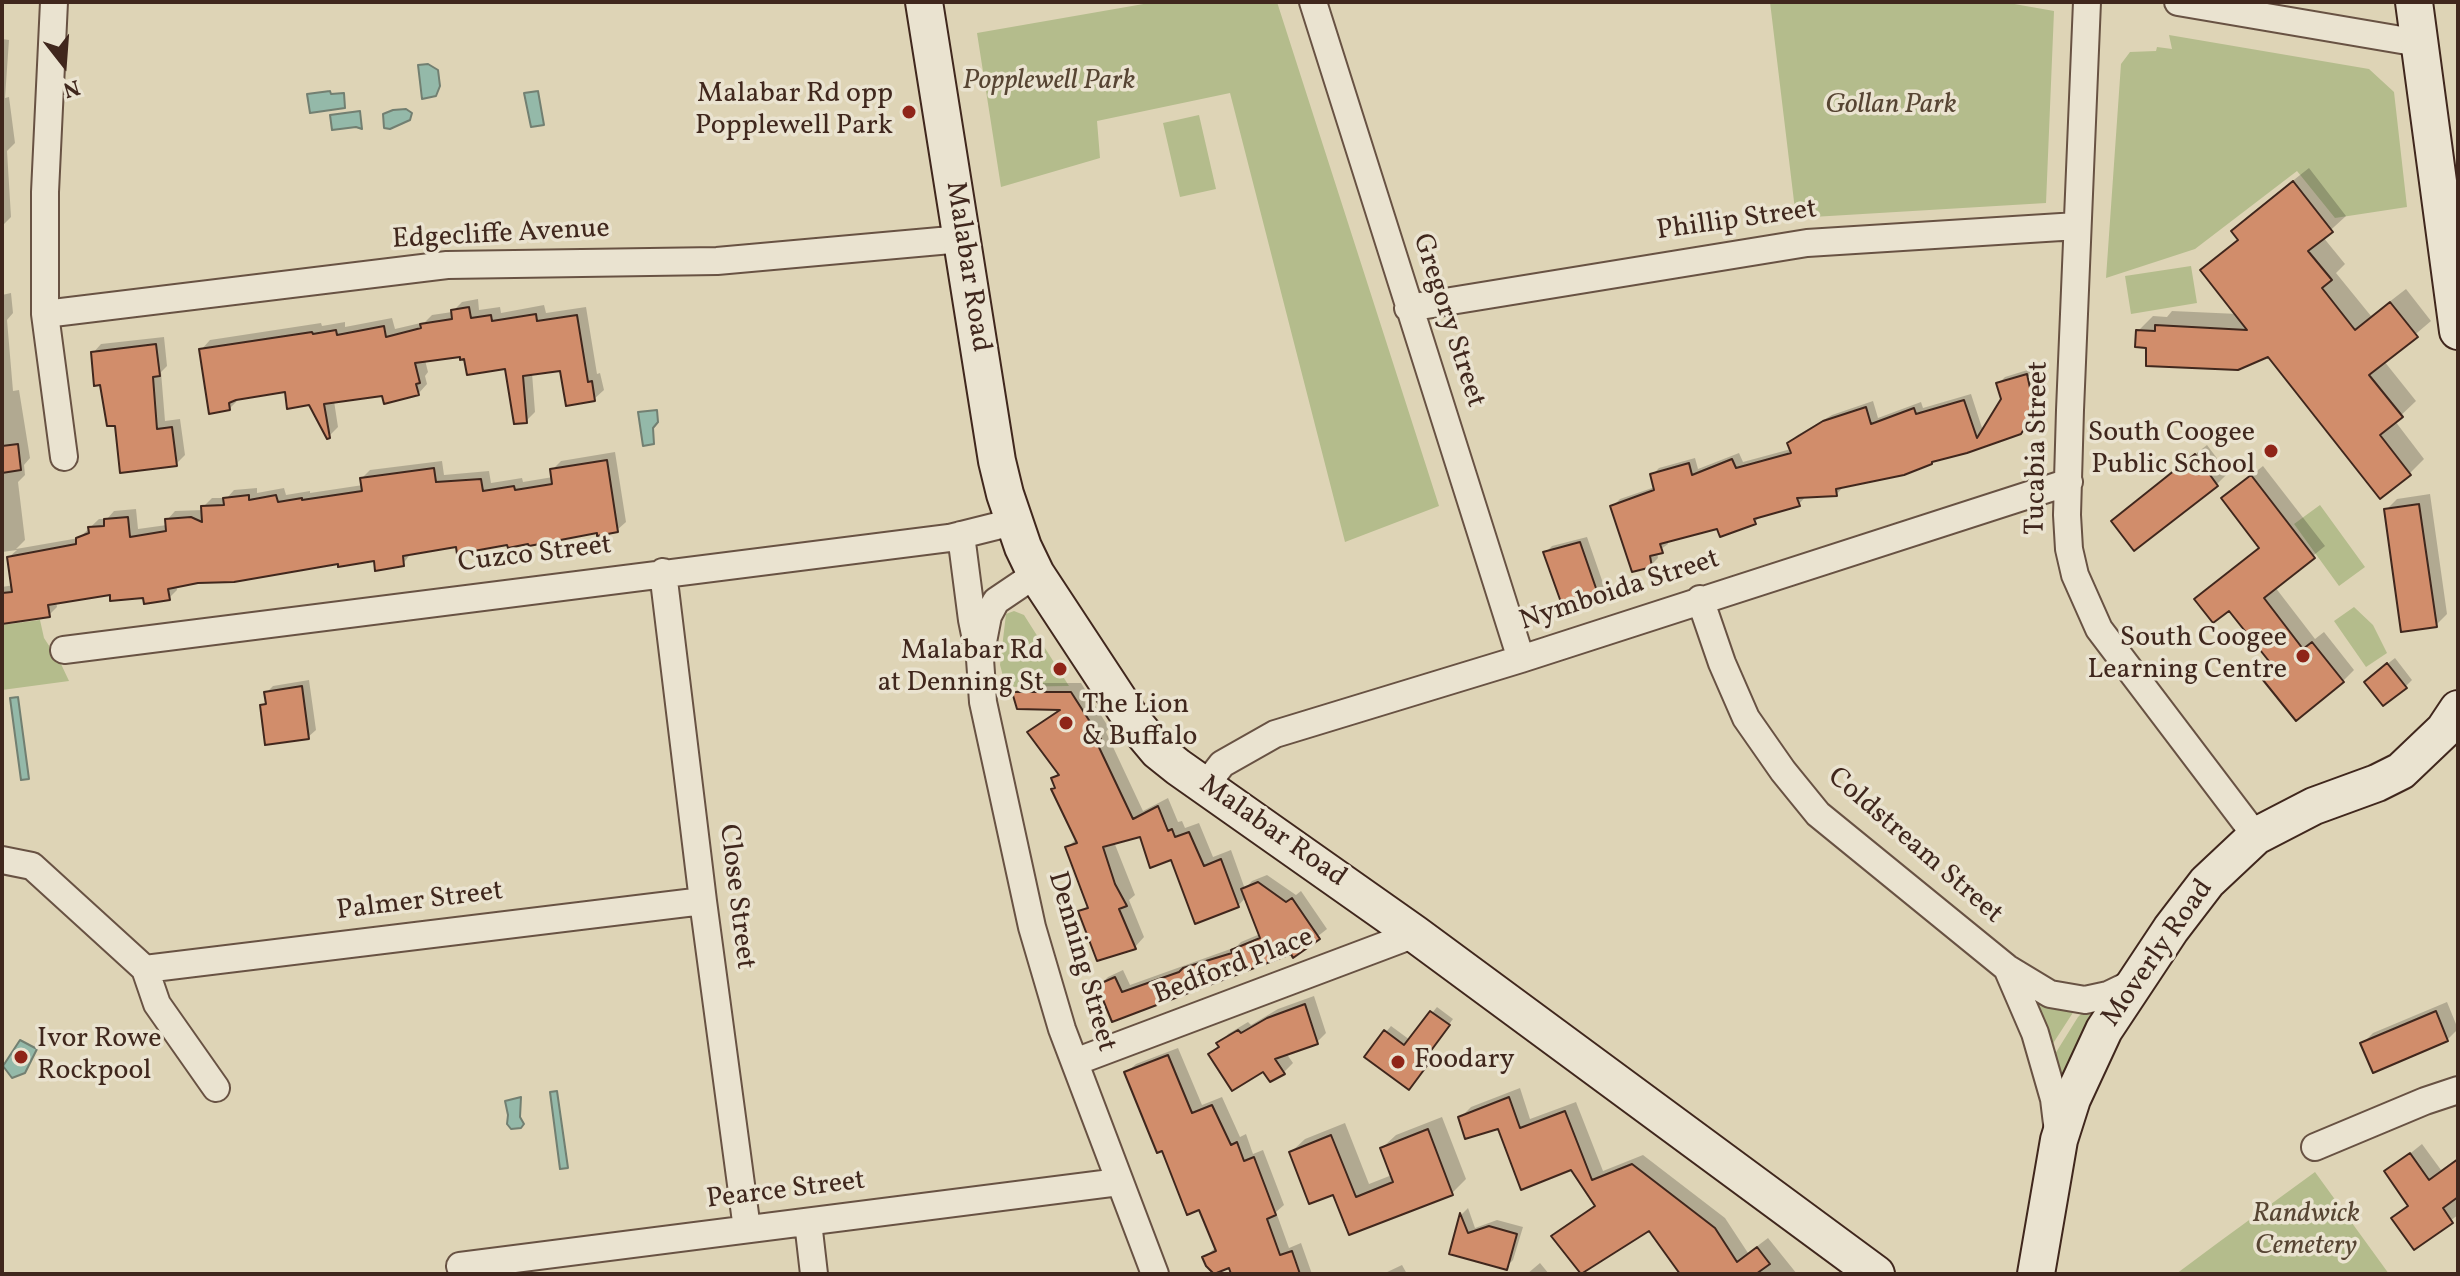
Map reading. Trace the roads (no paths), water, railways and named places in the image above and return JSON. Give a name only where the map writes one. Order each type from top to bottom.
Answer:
[{"type":"main road","name":"Malabar Road","points":[[924,2],[997,461],[1013,522],[1036,574],[1132,720],[1158,751],[1205,786],[1415,934],[1876,1274]]},
{"type":"main road","points":[[2414,2],[2458,331]]},
{"type":"main road","name":"Moverly Road","points":[[2036,1274],[2059,1140],[2072,1099],[2104,1030],[2171,929],[2207,882],[2256,836],[2314,806],[2401,771],[2453,726]]},
{"type":"street","points":[[54,2],[45,192],[45,314],[64,457]]},
{"type":"street","name":"Gregory Street","points":[[1313,2],[1521,659]]},
{"type":"street","name":"Tucabia Street","points":[[2087,2],[2077,226],[2069,549],[2075,575],[2099,629],[2256,836]]},
{"type":"street","points":[[2178,2],[2419,43]]},
{"type":"street","name":"Phillip Street","points":[[1408,308],[1807,243],[2077,226]]},
{"type":"street","name":"Edgecliffe Avenue","points":[[45,314],[447,265],[717,261],[962,239]]},
{"type":"street","name":"Nymboida Street","points":[[1205,786],[1222,764],[1275,734],[1521,659],[2069,482]]},
{"type":"street","name":"Cuzco Street","points":[[64,650],[961,535],[1013,522]]},
{"type":"street","name":"Denning Street","points":[[961,535],[980,659],[983,702],[1032,927],[1062,1029],[1155,1274]]},
{"type":"street","name":"Close Street","points":[[663,572],[747,1229]]},
{"type":"street","name":"Denning Street","points":[[980,659],[988,616],[996,601],[1036,574]]},
{"type":"street","name":"Coldstream Street","points":[[1700,599],[1722,663],[1746,718],[1818,814],[2007,968],[2050,994],[2085,1000],[2108,995],[2135,982]]},
{"type":"street","points":[[2,860],[32,866],[145,969],[157,1004],[216,1088]]},
{"type":"street","name":"Palmer Street","points":[[145,969],[703,901]]},
{"type":"street","name":"Bedford Place","points":[[1075,1062],[1415,934]]},
{"type":"street","name":"Coldstream Street","points":[[2007,968],[2045,1064],[2054,1099],[2059,1140]]},
{"type":"street","points":[[2315,1147],[2458,1090]]},
{"type":"street","name":"Pearce Street","points":[[460,1266],[1119,1182]]},
{"type":"street","points":[[808,1222],[814,1274]]},
{"type":"place","name":"Malabar Rd opp Popplewell Park","points":[[909,112]]},
{"type":"place","name":"South Coogee Public School","points":[[2271,451]]},
{"type":"place","name":"South Coogee Learning Centre","points":[[2303,656]]},
{"type":"place","name":"Malabar Rd at Denning St","points":[[1060,669]]},
{"type":"place","name":"The Lion & Buffalo","points":[[1066,723]]},
{"type":"place","name":"Ivor Rowe Rockpool","points":[[21,1057]]},
{"type":"place","name":"Foodary","points":[[1398,1062]]},
{"type":"park label","name":"Popplewell Park","points":[[1049,83]]},
{"type":"park label","name":"Gollan Park","points":[[1891,107]]},
{"type":"park label","name":"Randwick Cemetery","points":[[2306,1232]]}]
